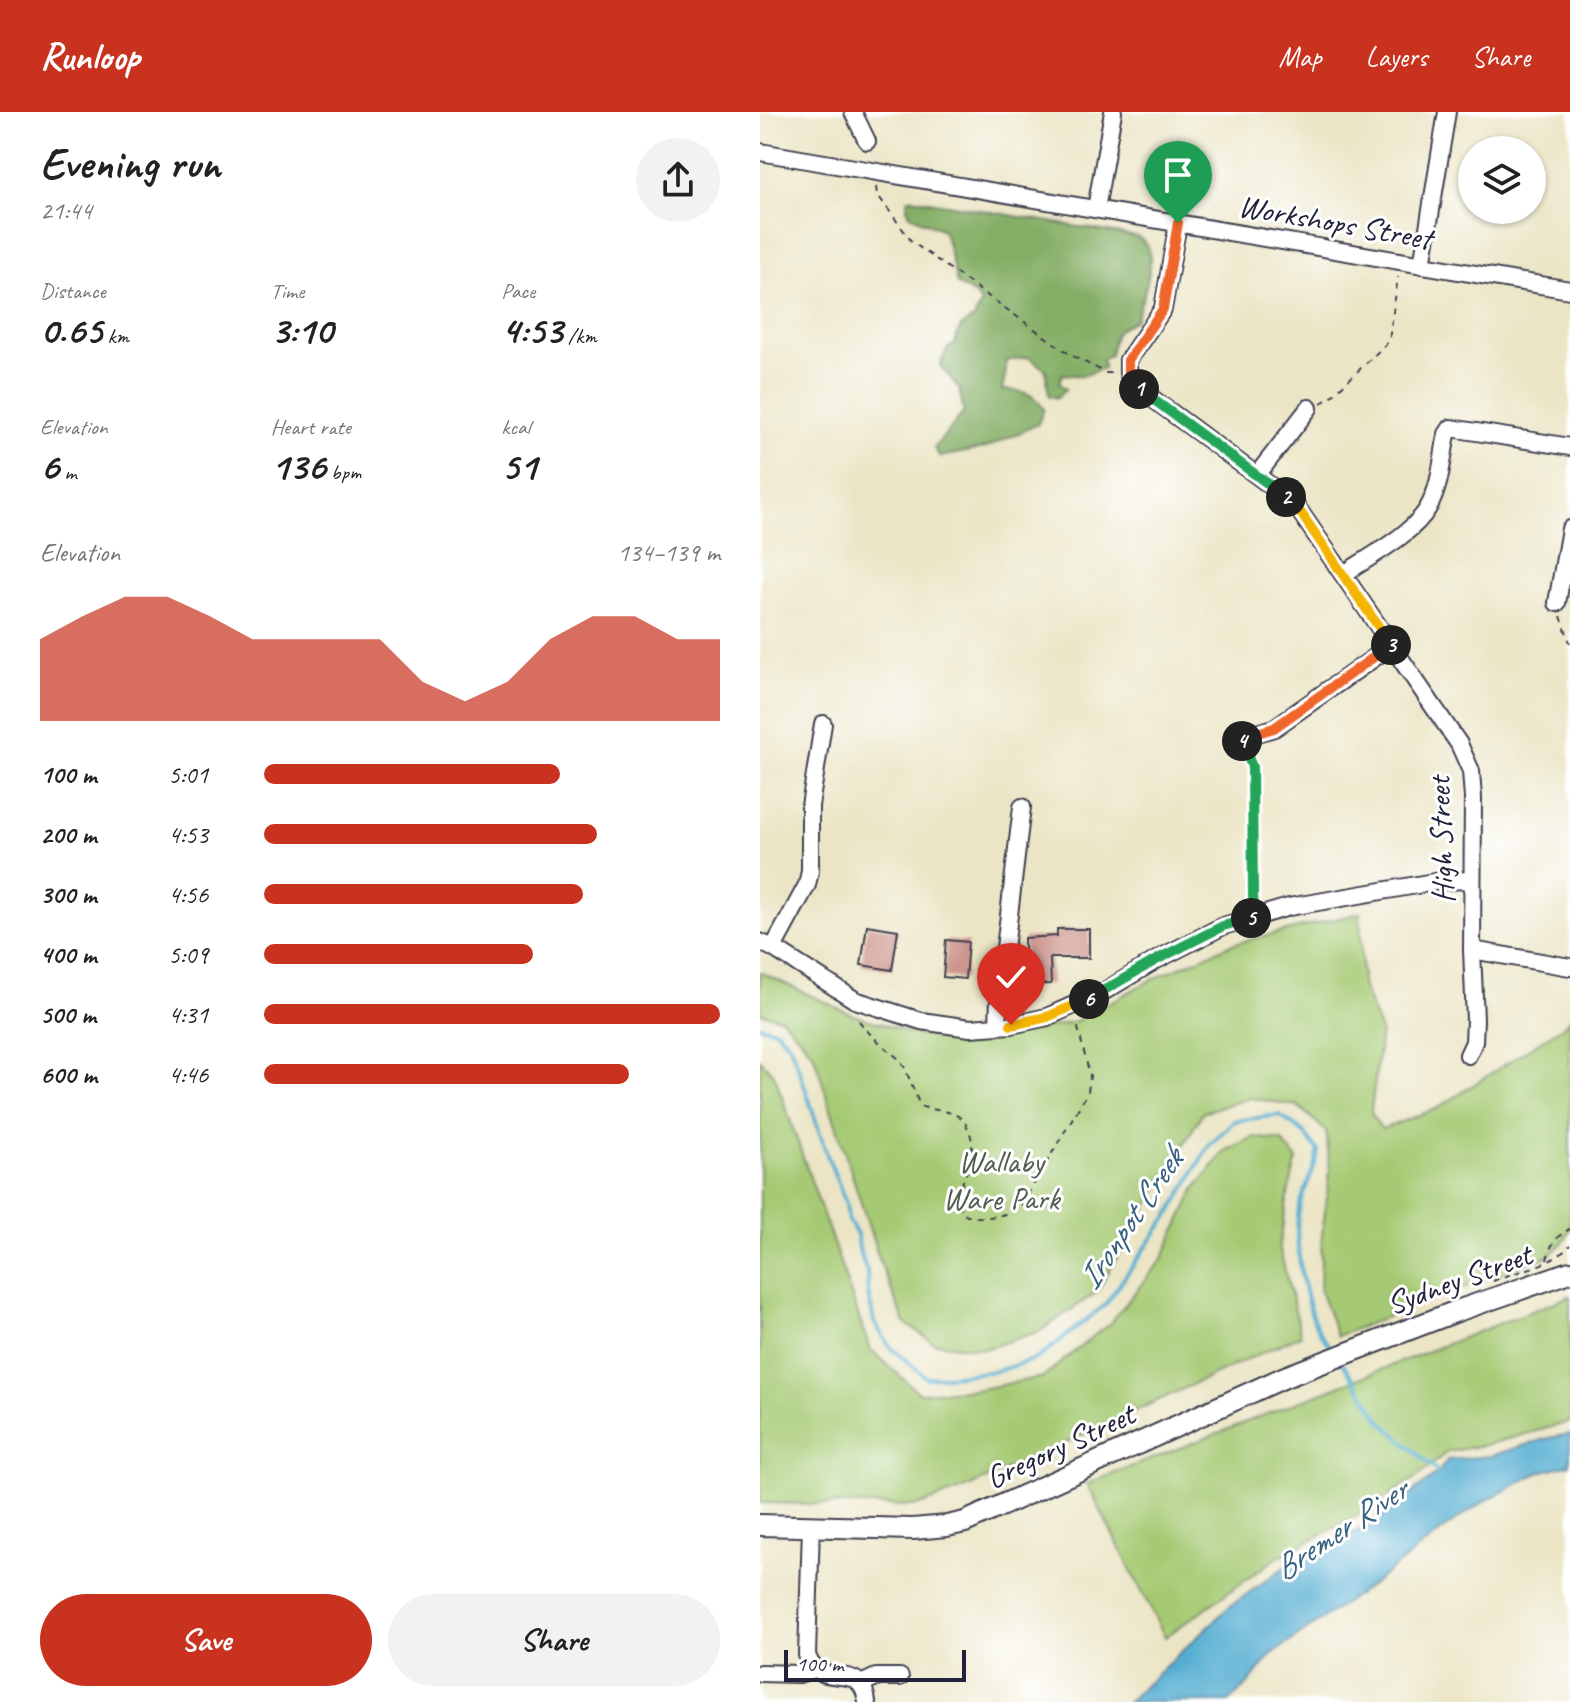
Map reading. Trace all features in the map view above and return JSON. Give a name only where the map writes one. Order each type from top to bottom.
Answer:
[{"type":"main road","name":"Sydney Street","points":[[1369,1344],[1570,1272]]},
{"type":"main road","name":"Gregory Street","points":[[760,1525],[922,1529],[965,1522],[1285,1377],[1369,1344]]},
{"type":"street","points":[[853,112],[867,141]]},
{"type":"street","points":[[1096,209],[1113,112]]},
{"type":"street","points":[[1422,265],[1447,112]]},
{"type":"street","name":"Workshops Street","points":[[760,152],[1570,290]]},
{"type":"street","points":[[1128,373],[1128,360],[1163,309],[1178,223]]},
{"type":"street","name":"High Street","points":[[1128,373],[1134,385],[1294,503],[1459,744],[1471,771],[1475,1020],[1474,1042],[1468,1055]]},
{"type":"street","points":[[1257,475],[1309,408]]},
{"type":"street","points":[[1344,574],[1411,528],[1428,509],[1437,488],[1447,434],[1451,428],[1570,447]]},
{"type":"street","points":[[1557,603],[1570,529]]},
{"type":"street","points":[[1241,738],[1274,728],[1391,646]]},
{"type":"street","points":[[823,724],[810,806],[810,871],[807,885],[766,945],[855,1000],[921,1021],[970,1028],[1047,1017],[1103,992],[1158,959],[1223,926],[1289,907],[1440,881],[1472,880]]},
{"type":"street","points":[[998,1026],[1022,807]]},
{"type":"street","points":[[1472,950],[1570,967]]},
{"type":"street","points":[[811,1527],[807,1655],[814,1669]]},
{"type":"street","points":[[760,1673],[799,1674],[814,1669],[830,1675],[850,1676],[861,1684],[867,1702]]},
{"type":"street","points":[[861,1684],[876,1677],[900,1677]]},
{"type":"path","points":[[873,171],[877,194],[912,242],[1071,355],[1106,373],[1128,373]]},
{"type":"path","points":[[1309,408],[1330,398],[1389,341],[1401,261]]},
{"type":"path","points":[[1557,603],[1570,643]]},
{"type":"path","points":[[1241,738],[1252,767],[1255,916]]},
{"type":"path","points":[[859,1021],[899,1059],[920,1106],[954,1113],[964,1122],[973,1144],[959,1192],[959,1205],[965,1214],[980,1217],[1012,1212],[1021,1206],[1088,1092],[1090,1076],[1077,1024]]},
{"type":"path","points":[[1547,1261],[1553,1242],[1570,1229]]},
{"type":"green space","points":[[912,198],[1137,237],[1146,244],[1150,253],[1147,282],[1135,320],[1116,333],[1110,355],[1102,360],[1104,368],[1083,376],[1062,374],[1059,383],[1066,389],[1057,398],[1049,396],[1046,370],[1028,357],[1006,361],[1002,390],[1026,393],[1044,409],[1038,424],[986,448],[940,457],[934,448],[964,412],[959,389],[940,365],[948,348],[955,344],[960,328],[974,319],[981,303],[975,295],[957,284],[943,230],[910,215],[907,200]]},
{"type":"green space","name":"Wallaby Ware Park","points":[[1360,913],[1362,985],[1381,1032],[1371,1111],[1382,1129],[1438,1108],[1570,1019],[1570,1229],[1554,1252],[1337,1336],[1320,1290],[1322,1235],[1330,1171],[1326,1131],[1298,1106],[1250,1098],[1203,1112],[1097,1292],[1040,1331],[985,1349],[934,1343],[905,1323],[880,1262],[813,1053],[782,1018],[760,1013],[760,972],[853,1015],[919,1035],[990,1040],[1076,1021],[1151,980],[1232,944]]},
{"type":"green space","points":[[760,1060],[774,1074],[870,1349],[919,1393],[980,1389],[1043,1377],[1111,1322],[1163,1258],[1195,1189],[1225,1151],[1253,1137],[1282,1141],[1297,1159],[1279,1246],[1301,1335],[964,1489],[917,1506],[760,1503]]},
{"type":"green space","points":[[1570,1296],[1570,1422],[1447,1452],[1420,1475],[1364,1512],[1278,1557],[1165,1637],[1087,1484]]},
{"type":"water","name":"Bremer River","points":[[1570,1434],[1570,1464],[1540,1472],[1483,1502],[1451,1524],[1271,1655],[1229,1702],[1127,1702],[1229,1607],[1290,1563],[1370,1525],[1438,1473],[1447,1460],[1490,1456]]},
{"type":"building","points":[[867,925],[898,930],[892,970],[861,965]]},
{"type":"building","points":[[1057,929],[1089,929],[1089,958],[1050,958],[1051,984],[1025,985],[1024,938],[1057,936]]},
{"type":"building","points":[[946,940],[968,942],[965,979],[943,977]]},
{"type":"waterway","name":"Ironpot Creek","points":[[760,1026],[776,1030],[790,1046],[846,1203],[848,1219],[857,1235],[867,1271],[874,1322],[889,1346],[927,1378],[997,1371],[1038,1358],[1105,1305],[1173,1209],[1209,1145],[1234,1121],[1279,1115],[1302,1131],[1318,1151],[1299,1210],[1299,1252],[1304,1285],[1316,1326],[1334,1352]]},
{"type":"waterway","name":"Ironpot Creek","points":[[1342,1362],[1383,1423],[1441,1475]]},
{"type":"route","points":[[1011,1025],[1047,1017],[1103,992],[1158,959],[1223,926],[1255,916],[1252,767],[1241,738],[1274,728],[1391,646],[1294,503],[1134,385],[1128,373],[1128,360],[1163,309],[1178,223]]}]
